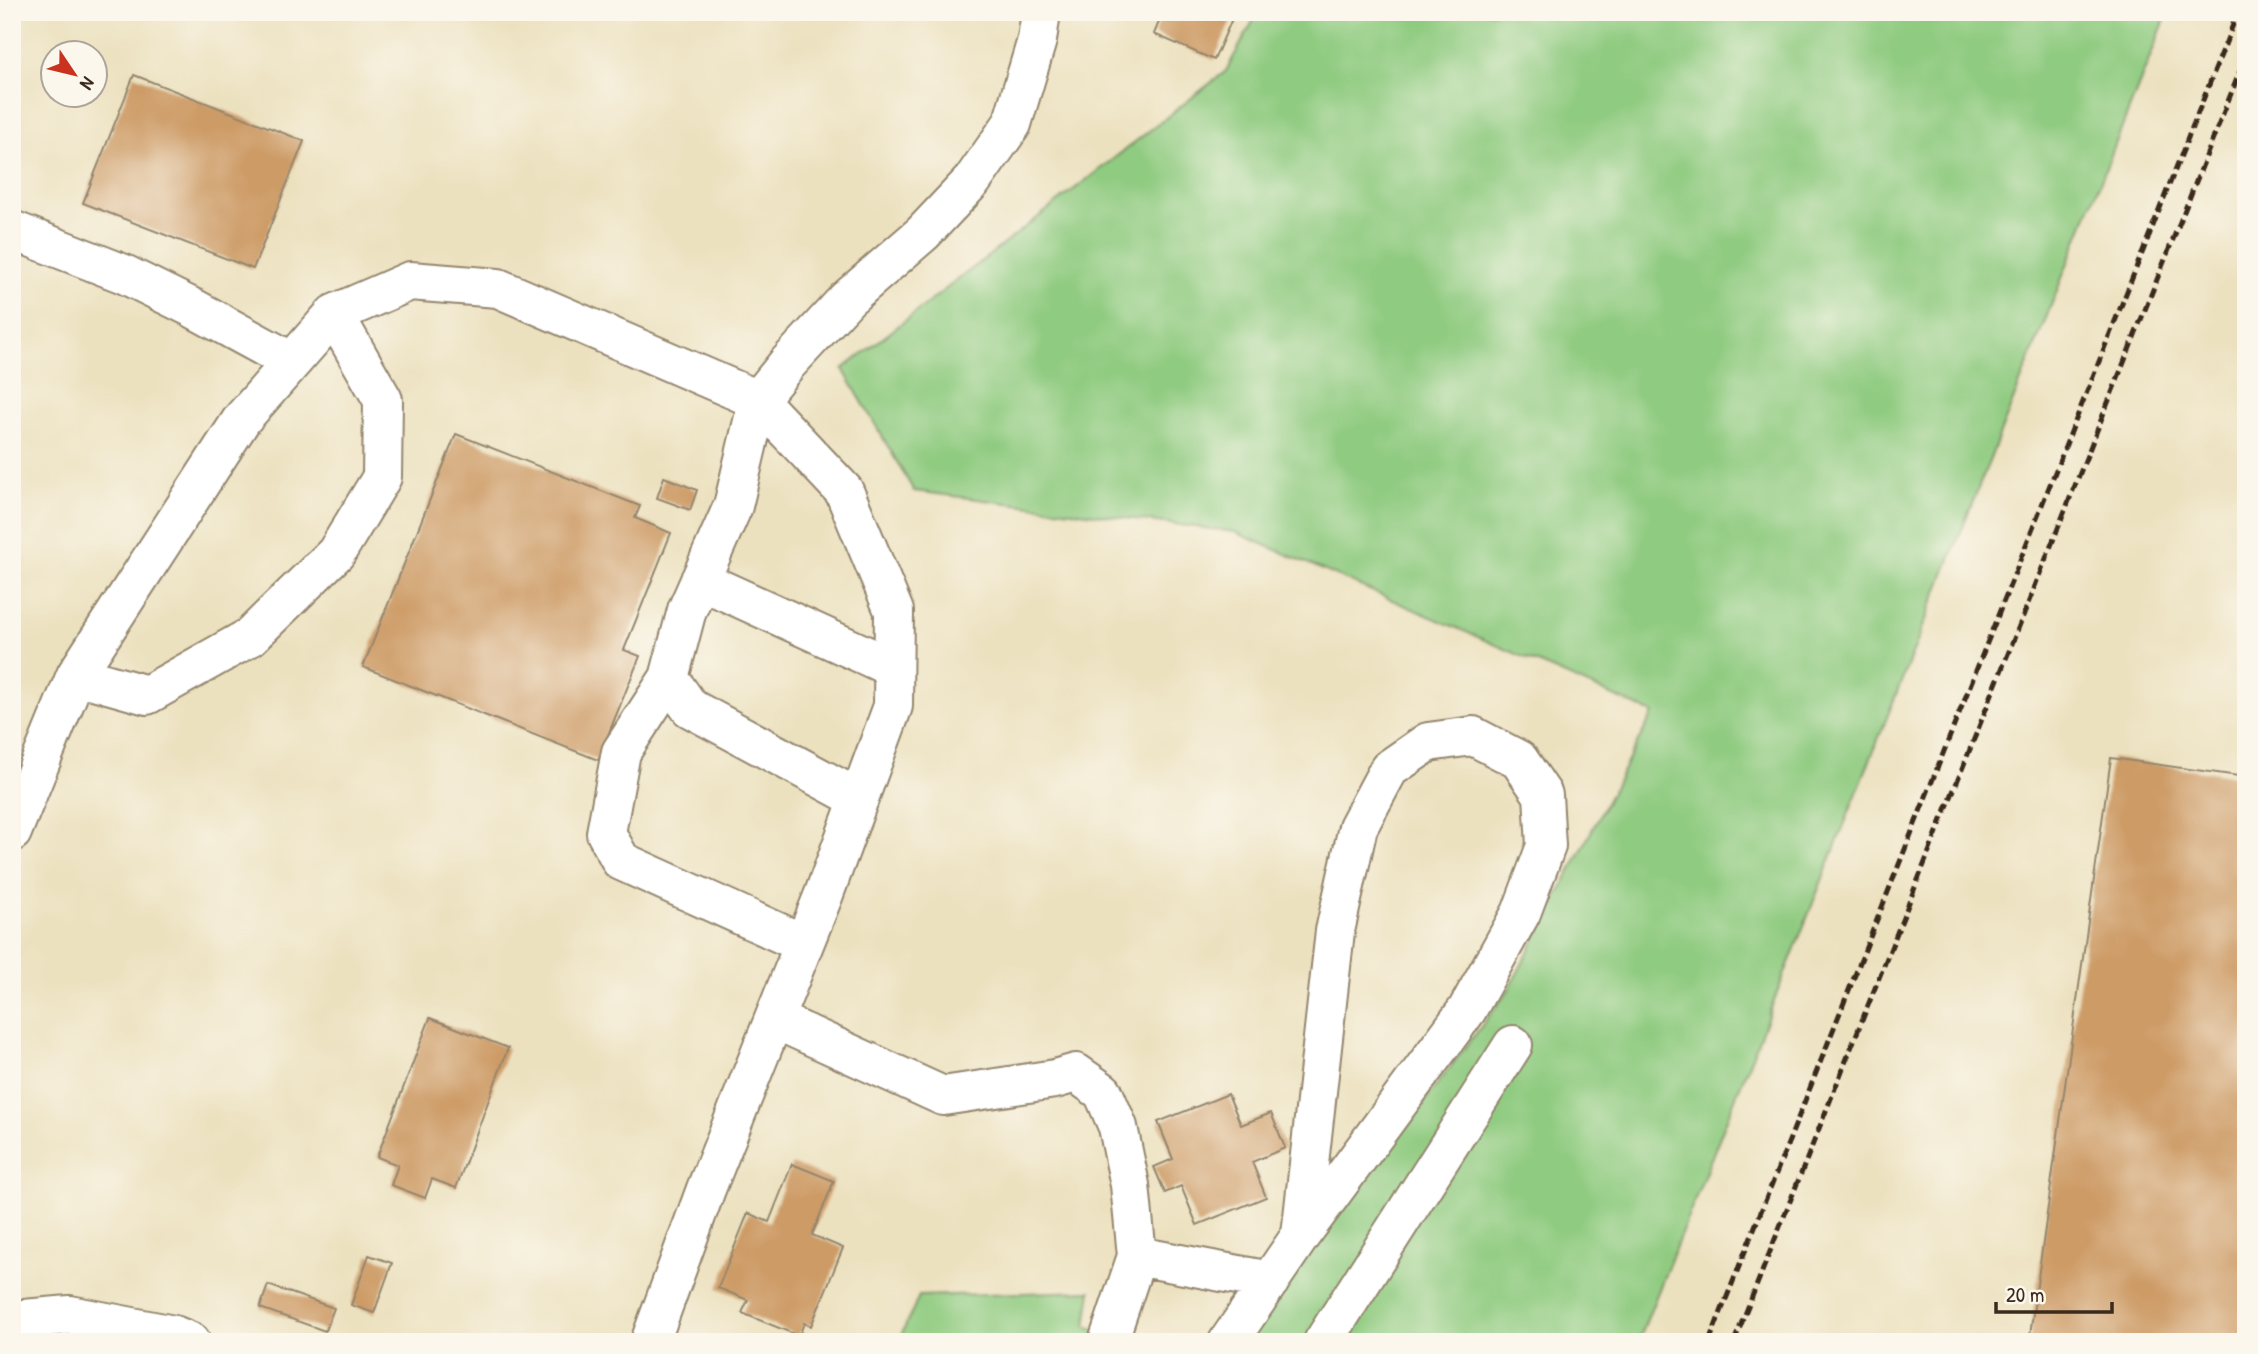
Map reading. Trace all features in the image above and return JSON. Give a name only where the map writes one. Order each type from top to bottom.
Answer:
[{"type":"lane","points":[[804,944],[621,861],[606,833],[621,752],[669,678],[687,610],[733,506],[758,400],[787,363],[848,299],[923,233],[972,181],[1012,124],[1037,40],[1041,12]]},
{"type":"lane","points":[[12,230],[136,280],[292,362]]},
{"type":"lane","points":[[12,832],[76,675],[242,419],[334,314],[411,281],[498,288],[758,400],[844,491],[894,611],[893,706],[804,944],[706,1189],[650,1342]]},
{"type":"lane","points":[[76,675],[147,695],[250,637],[336,552],[383,477],[383,400],[334,314]]},
{"type":"lane","points":[[700,580],[893,668]]},
{"type":"lane","points":[[669,678],[690,708],[859,799]]},
{"type":"lane","points":[[1228,1342],[1301,1235],[1467,1010],[1521,913],[1546,846],[1543,794],[1519,760],[1473,736],[1428,742],[1389,769],[1358,827],[1335,931],[1301,1235]]},
{"type":"lane","points":[[774,1019],[943,1096],[1055,1079],[1076,1073],[1103,1092],[1118,1126],[1130,1185],[1137,1256],[1108,1342]]},
{"type":"lane","points":[[1323,1342],[1513,1045]]},
{"type":"lane","points":[[1137,1256],[1270,1281]]},
{"type":"lane","points":[[12,1321],[71,1315],[174,1335],[191,1342]]},
{"type":"green space","points":[[1258,12],[2168,12],[1638,1342],[1242,1342],[1508,991],[1653,713],[1235,532],[914,491],[843,369],[1226,71]]},
{"type":"green space","points":[[1091,1291],[1086,1327],[1131,1342],[898,1342],[919,1296]]},
{"type":"building","points":[[1163,12],[1235,12],[1214,60],[1154,34]]},
{"type":"building","points":[[134,75],[304,141],[253,269],[83,203]]},
{"type":"building","points":[[456,434],[640,506],[635,518],[671,533],[624,650],[640,656],[598,760],[363,667]]},
{"type":"building","points":[[664,477],[697,490],[690,510],[657,498]]},
{"type":"building","points":[[2111,758],[2246,777],[2246,1342],[2029,1342]]},
{"type":"building","points":[[430,1018],[508,1048],[456,1188],[432,1179],[425,1198],[391,1185],[398,1165],[377,1157]]},
{"type":"building","points":[[1228,1094],[1241,1125],[1271,1113],[1285,1148],[1252,1162],[1266,1197],[1197,1225],[1181,1186],[1165,1193],[1154,1167],[1173,1159],[1158,1122]]},
{"type":"building","points":[[792,1164],[834,1181],[812,1235],[843,1248],[811,1326],[804,1323],[799,1336],[742,1313],[748,1300],[718,1288],[748,1213],[769,1222]]},
{"type":"building","points":[[369,1255],[392,1263],[374,1313],[351,1305]]},
{"type":"building","points":[[268,1285],[334,1308],[325,1331],[260,1308]]},
{"type":"railway","points":[[1709,1342],[2238,12]]},
{"type":"railway","points":[[1734,1342],[2246,56]]}]
